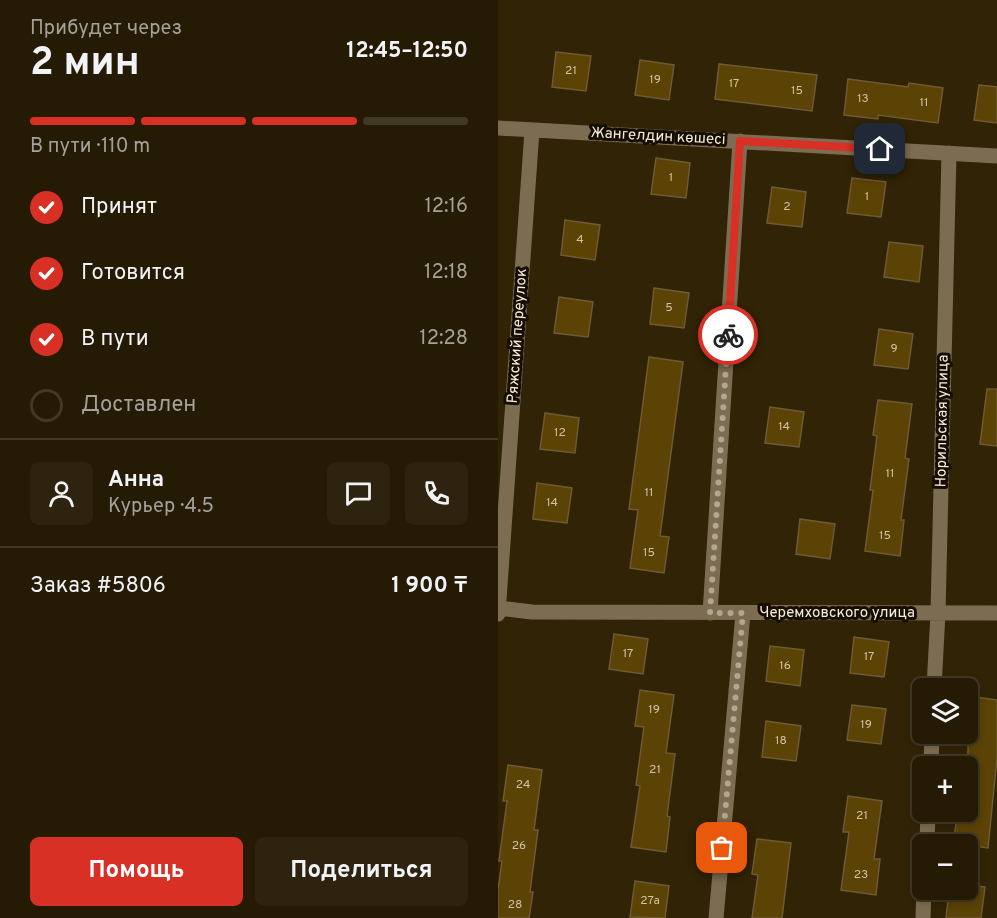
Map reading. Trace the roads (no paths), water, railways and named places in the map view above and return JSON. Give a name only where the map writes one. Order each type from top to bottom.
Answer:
[{"type":"street","name":"Жангелдин көшесі","points":[[498,128],[997,156]]},
{"type":"street","name":"Ряжский переулок","points":[[498,614],[532,130]]},
{"type":"street","points":[[710,613],[740,141]]},
{"type":"street","name":"Норильская улица","points":[[935,678],[949,153]]},
{"type":"street","name":"Черемховского улица","points":[[498,608],[532,612],[997,613]]},
{"type":"street","points":[[716,918],[743,613]]},
{"type":"street","points":[[923,918],[924,900]]}]
